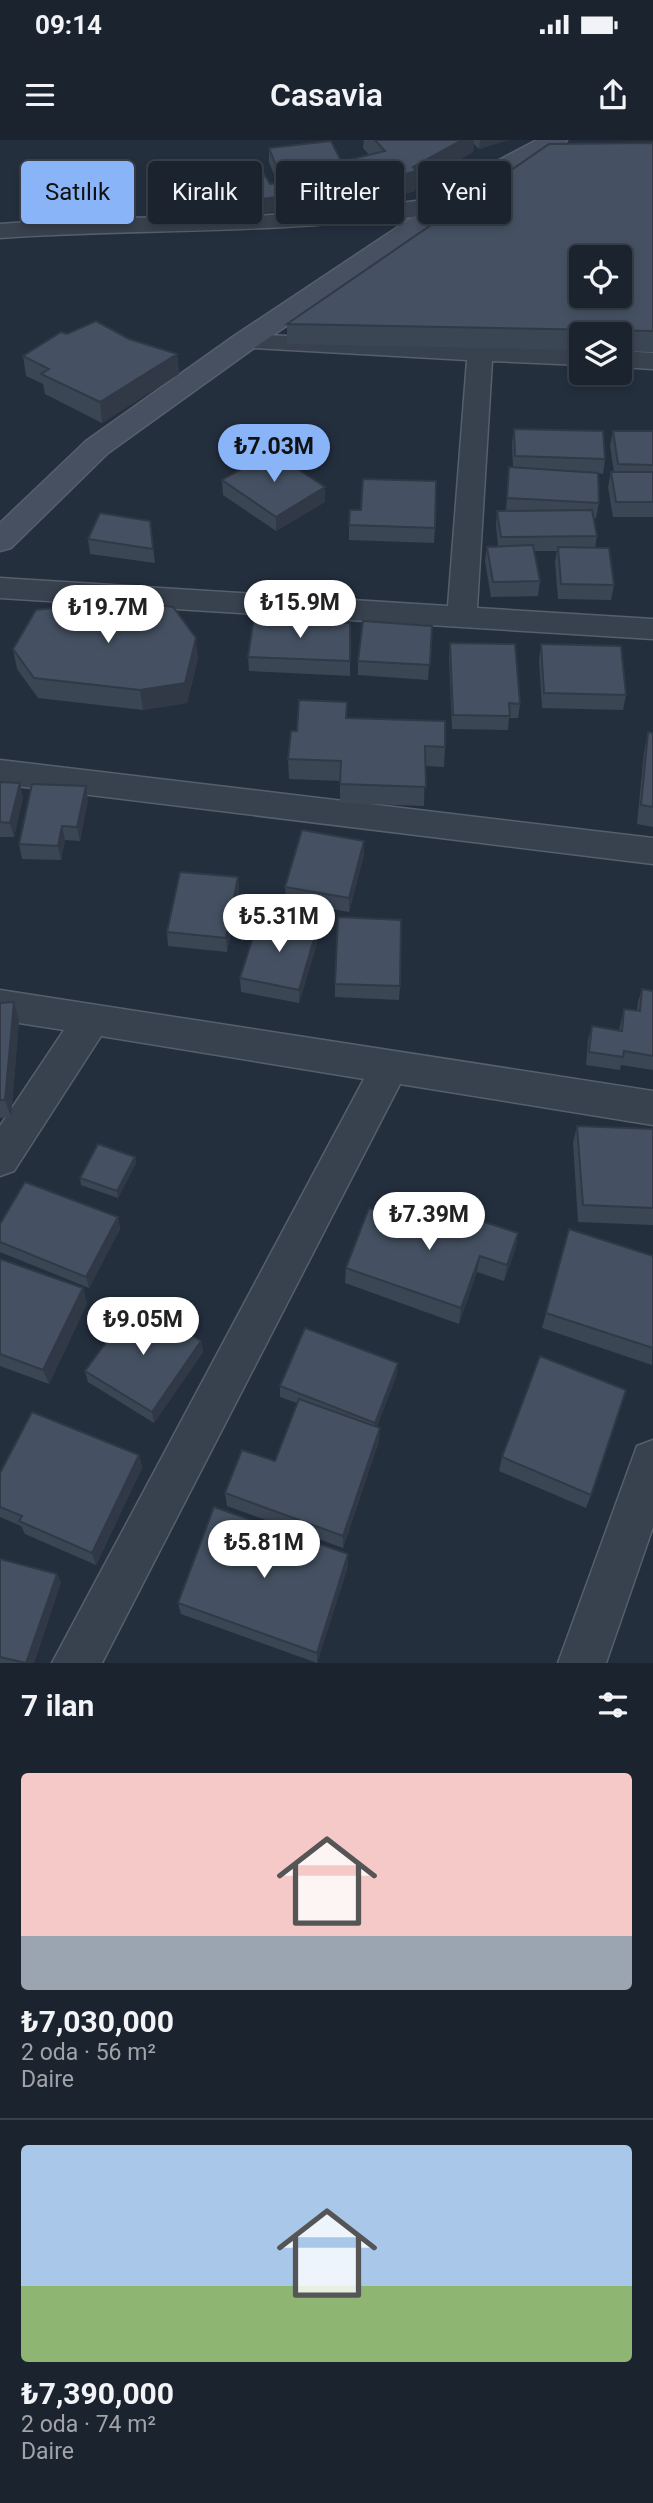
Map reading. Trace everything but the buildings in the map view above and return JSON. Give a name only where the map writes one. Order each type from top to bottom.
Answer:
[{"type":"street","points":[[511,171],[552,148]]},
{"type":"street","points":[[0,231],[83,225],[244,224],[418,208]]},
{"type":"street","points":[[0,541],[97,447],[244,342],[421,224]]},
{"type":"street","points":[[244,342],[569,357]]},
{"type":"street","points":[[462,615],[481,353]]},
{"type":"street","points":[[632,360],[653,361]]},
{"type":"street","points":[[0,588],[653,629]]},
{"type":"street","points":[[0,772],[653,851]]},
{"type":"street","points":[[0,1006],[653,1108]]},
{"type":"street","points":[[0,1159],[91,1020]]},
{"type":"street","points":[[76,1663],[390,1067]]},
{"type":"street","points":[[582,1663],[653,1462]]}]
